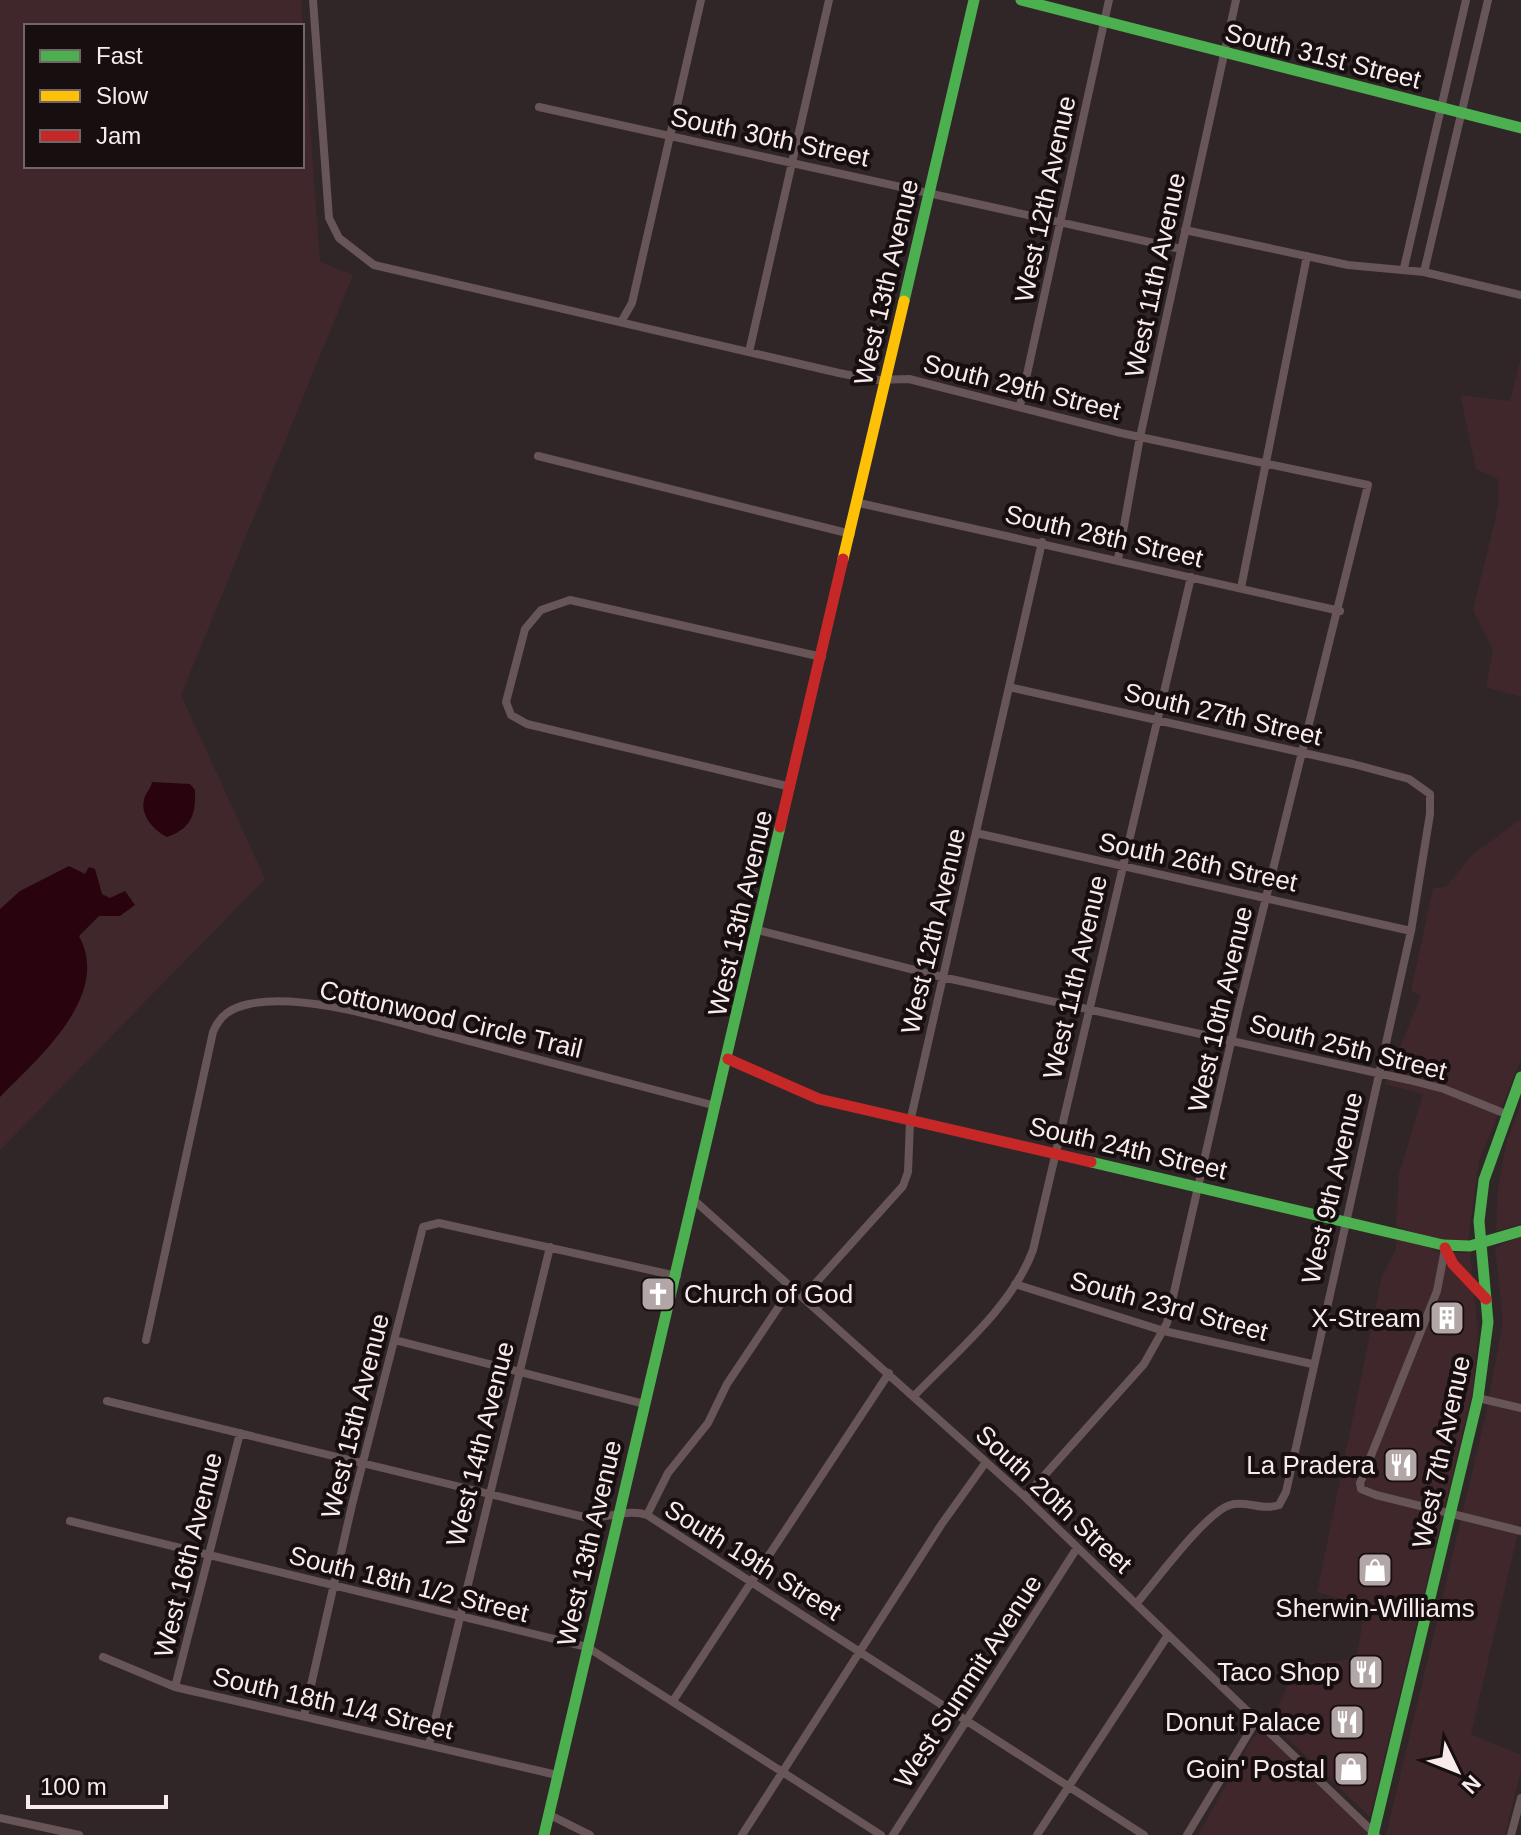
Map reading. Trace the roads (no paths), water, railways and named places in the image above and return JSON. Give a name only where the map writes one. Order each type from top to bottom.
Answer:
[{"type":"street","name":"South 29th Street","points":[[313,0],[329,218],[339,238],[359,255],[385,269],[839,373],[909,379],[1140,437],[1368,485]]},
{"type":"street","points":[[621,322],[632,303],[701,0]]},
{"type":"street","points":[[749,352],[829,0]]},
{"type":"street","name":"West 13th Avenue","points":[[544,1835],[823,657],[974,0]]},
{"type":"street","name":"South 31st Street","points":[[1021,0],[1521,128]]},
{"type":"street","name":"West 12th Avenue","points":[[1020,406],[1109,0]]},
{"type":"street","name":"West 11th Avenue","points":[[1118,559],[1140,437],[1236,0]]},
{"type":"street","points":[[1404,268],[1466,0]]},
{"type":"street","points":[[1424,272],[1488,0]]},
{"type":"street","name":"South 30th Street","points":[[539,107],[1181,249]]},
{"type":"street","points":[[1185,230],[1348,265],[1404,268],[1521,295]]},
{"type":"street","points":[[1241,588],[1307,256]]},
{"type":"street","points":[[538,456],[851,534]]},
{"type":"street","name":"West 10th Avenue","points":[[1025,1497],[1144,1364],[1164,1331],[1368,485]]},
{"type":"street","name":"South 28th Street","points":[[859,503],[1340,611]]},
{"type":"street","name":"West 12th Avenue","points":[[804,1296],[903,1186],[908,1172],[910,1122],[1042,542]]},
{"type":"street","name":"West 11th Avenue","points":[[914,1396],[1015,1284],[1033,1250],[1191,577]]},
{"type":"street","points":[[791,787],[527,724],[506,709],[525,629],[541,610],[554,603],[583,601],[823,657]]},
{"type":"street","name":"South 27th Street","points":[[1009,687],[1303,753],[1409,779],[1425,788]]},
{"type":"street","name":"West 9th Avenue","points":[[1136,1604],[1221,1508],[1239,1503],[1265,1508],[1279,1505],[1286,1492],[1312,1364],[1411,931],[1430,814],[1430,794],[1425,788]]},
{"type":"street","name":"South 26th Street","points":[[976,833],[1267,896],[1411,931]]},
{"type":"street","name":"South 25th Street","points":[[758,930],[942,977],[1380,1073],[1444,1089],[1506,1114]]},
{"type":"street","name":"Cottonwood Circle Trail","points":[[146,1340],[213,1032],[222,1015],[235,1008],[252,1003],[275,1003],[360,1013],[716,1106]]},
{"type":"street","name":"South 24th Street","points":[[728,1059],[796,1092],[910,1122],[1055,1152],[1345,1220],[1445,1248],[1481,1244],[1521,1231]]},
{"type":"street","name":"West 7th Avenue","points":[[1375,1834],[1478,1398],[1487,1341],[1479,1221],[1484,1180],[1521,1077]]},
{"type":"street","name":"South 20th Street","points":[[695,1201],[1025,1497],[1375,1834]]},
{"type":"street","name":"West 15th Avenue","points":[[304,1716],[420,1232],[430,1224],[439,1223],[550,1247]]},
{"type":"street","points":[[550,1247],[677,1276]]},
{"type":"street","name":"West 14th Avenue","points":[[429,1745],[488,1492],[550,1247]]},
{"type":"street","points":[[1445,1248],[1453,1264],[1486,1299]]},
{"type":"street","points":[[1445,1248],[1437,1291],[1360,1478],[1361,1489],[1521,1531]]},
{"type":"street","name":"South 23rd Street","points":[[1015,1284],[1164,1331],[1312,1364]]},
{"type":"street","points":[[647,1515],[668,1473],[708,1423],[727,1384],[792,1287]]},
{"type":"street","points":[[395,1340],[645,1404]]},
{"type":"street","points":[[673,1701],[889,1373]]},
{"type":"street","points":[[1478,1398],[1521,1408]]},
{"type":"street","name":"South 19th Street","points":[[107,1401],[584,1517],[599,1519],[618,1514],[647,1515],[1144,1835]]},
{"type":"street","name":"West 16th Avenue","points":[[175,1687],[240,1433]]},
{"type":"street","points":[[742,1835],[986,1462]]},
{"type":"street","name":"South 18th 1/2 Street","points":[[70,1521],[587,1647],[881,1835]]},
{"type":"street","name":"West Summit Avenue","points":[[893,1835],[1077,1548]]},
{"type":"street","points":[[1037,1835],[1168,1635]]},
{"type":"street","name":"South 18th 1/4 Street","points":[[103,1657],[175,1687],[557,1775]]},
{"type":"street","points":[[1187,1835],[1256,1721]]},
{"type":"street","points":[[1511,1835],[1521,1798]]},
{"type":"street","points":[[548,1814],[590,1835]]},
{"type":"street","points":[[0,1818],[79,1835]]},
{"type":"place","name":"Church of God","points":[[658,1294]]},
{"type":"place","name":"X-Stream","points":[[1447,1318]]},
{"type":"place","name":"La Pradera","points":[[1401,1465]]},
{"type":"place","name":"Sherwin-Williams","points":[[1375,1570]]},
{"type":"place","name":"Taco Shop","points":[[1366,1672]]},
{"type":"place","name":"Donut Palace","points":[[1347,1722]]},
{"type":"place","name":"Goin' Postal","points":[[1351,1769]]}]
